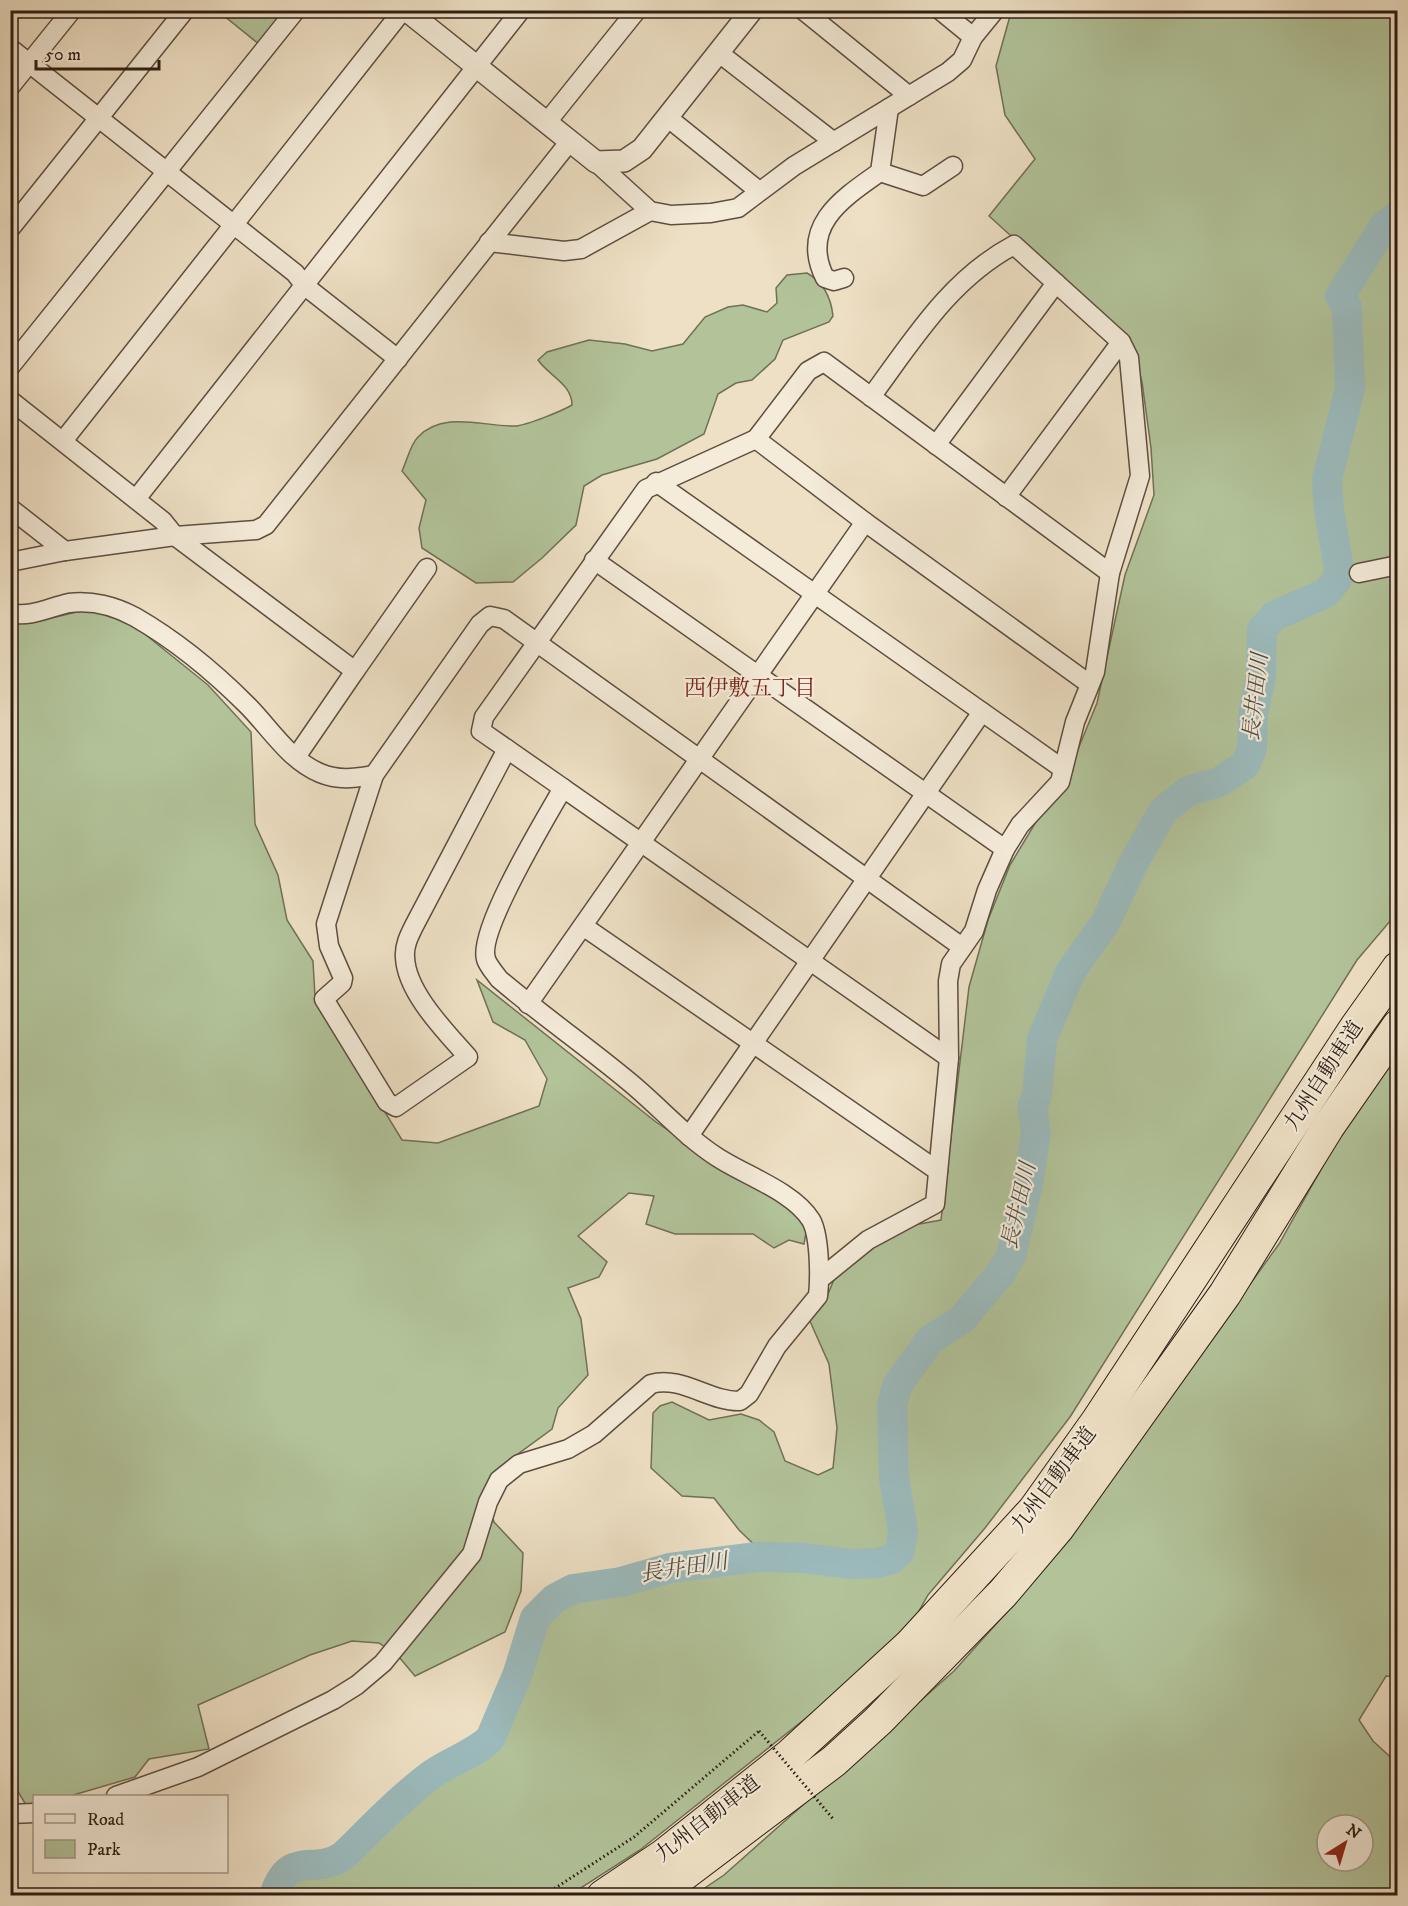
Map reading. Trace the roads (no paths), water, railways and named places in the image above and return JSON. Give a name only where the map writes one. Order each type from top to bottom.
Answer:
[{"type":"highway","name":"九州自動車道","points":[[655,1896],[834,1761],[878,1721],[1003,1593],[1046,1519],[1098,1420],[1356,1027],[1398,968]]},
{"type":"highway","name":"九州自動車道","points":[[603,1896],[664,1855],[790,1755],[1046,1519],[1225,1294],[1328,1127],[1398,1026]]},
{"type":"street","points":[[10,87],[72,10]]},
{"type":"street","points":[[10,229],[97,117],[185,10]]},
{"type":"street","points":[[10,367],[296,10]]},
{"type":"street","points":[[63,441],[404,10],[596,162],[650,211],[671,215],[711,213],[738,208],[759,191],[962,60],[973,37],[995,10]]},
{"type":"street","points":[[136,499],[521,10]]},
{"type":"street","points":[[547,123],[637,10]]},
{"type":"street","points":[[596,162],[624,161],[642,149],[752,10]]},
{"type":"street","points":[[804,10],[909,96]]},
{"type":"street","points":[[940,10],[973,37]]},
{"type":"street","points":[[10,48],[295,273],[305,286],[398,359]]},
{"type":"street","points":[[719,53],[834,142]]},
{"type":"street","points":[[844,278],[834,281],[825,278],[818,264],[818,240],[823,222],[839,201],[880,172],[889,108]]},
{"type":"street","points":[[667,117],[759,191]]},
{"type":"street","points":[[10,562],[64,551],[175,536],[256,530],[266,525],[570,141]]},
{"type":"street","points":[[880,172],[923,186],[953,166]]},
{"type":"street","points":[[489,242],[564,251],[581,249],[650,211]]},
{"type":"street","points":[[820,1279],[868,1240],[935,1204],[949,1058],[948,981],[951,963],[974,931],[987,890],[1005,849],[1020,825],[1060,782],[1075,722],[1089,682],[1095,672],[1110,573],[1140,476],[1130,358],[1121,342],[1014,245],[988,259],[940,303],[871,397]]},
{"type":"street","points":[[936,445],[1056,283]]},
{"type":"street","points":[[1006,497],[1121,342]]},
{"type":"street","points":[[949,1058],[481,731],[484,717],[535,642],[646,489],[656,482],[756,439],[808,371],[824,362],[1110,573]]},
{"type":"street","points":[[10,400],[163,521],[175,536],[355,670]]},
{"type":"street","points":[[756,439],[865,522],[1089,682]]},
{"type":"street","points":[[656,482],[1063,770]]},
{"type":"street","points":[[10,508],[64,551]]},
{"type":"street","points":[[528,1004],[865,522]]},
{"type":"street","points":[[594,560],[1005,849]]},
{"type":"street","points":[[1359,573],[1398,565]]},
{"type":"street","points":[[297,757],[427,567]]},
{"type":"street","points":[[10,613],[17,615],[69,603],[89,602],[111,606],[134,617],[217,676],[297,757],[319,773],[343,779],[374,776]]},
{"type":"street","points":[[507,749],[406,941],[405,956],[409,978],[440,1026],[468,1057],[396,1107],[387,1102],[324,999],[342,983],[343,978],[329,946],[326,924],[374,776],[480,624],[490,616],[504,619],[962,947]]},
{"type":"street","points":[[689,1136],[982,712]]},
{"type":"street","points":[[121,1795],[198,1767],[333,1700],[357,1685],[383,1663],[472,1554],[492,1490],[508,1471],[530,1460],[568,1449],[594,1434],[651,1384],[677,1384],[723,1400],[743,1399],[777,1346],[818,1296],[820,1279],[811,1221],[806,1215],[781,1193],[717,1157],[689,1136],[629,1081],[499,979],[486,959],[485,940],[497,909],[562,788]]},
{"type":"street","points":[[583,926],[938,1172]]},
{"type":"street","points":[[11,1813],[33,1813]]},
{"type":"waterway","name":"長井田川","points":[[274,1896],[280,1881],[287,1872],[303,1866],[322,1864],[343,1856],[419,1784],[490,1739],[518,1673],[535,1618],[554,1599],[573,1589],[621,1582],[670,1568],[757,1557],[803,1558],[851,1564],[877,1563],[892,1559],[900,1551],[903,1531],[894,1478],[892,1405],[897,1386],[930,1340],[962,1319],[1000,1274],[1011,1256],[1028,1184],[1036,1132],[1032,1108],[1037,1095],[1042,1039],[1071,971],[1105,923],[1135,860],[1163,811],[1188,791],[1219,782],[1245,765],[1252,749],[1253,714],[1261,676],[1262,630],[1274,616],[1326,593],[1337,580],[1339,568],[1329,510],[1327,479],[1350,389],[1347,307],[1340,296],[1384,226],[1398,215]]},
{"type":"district","name":"西伊敷五丁目","points":[[750,688]]}]
